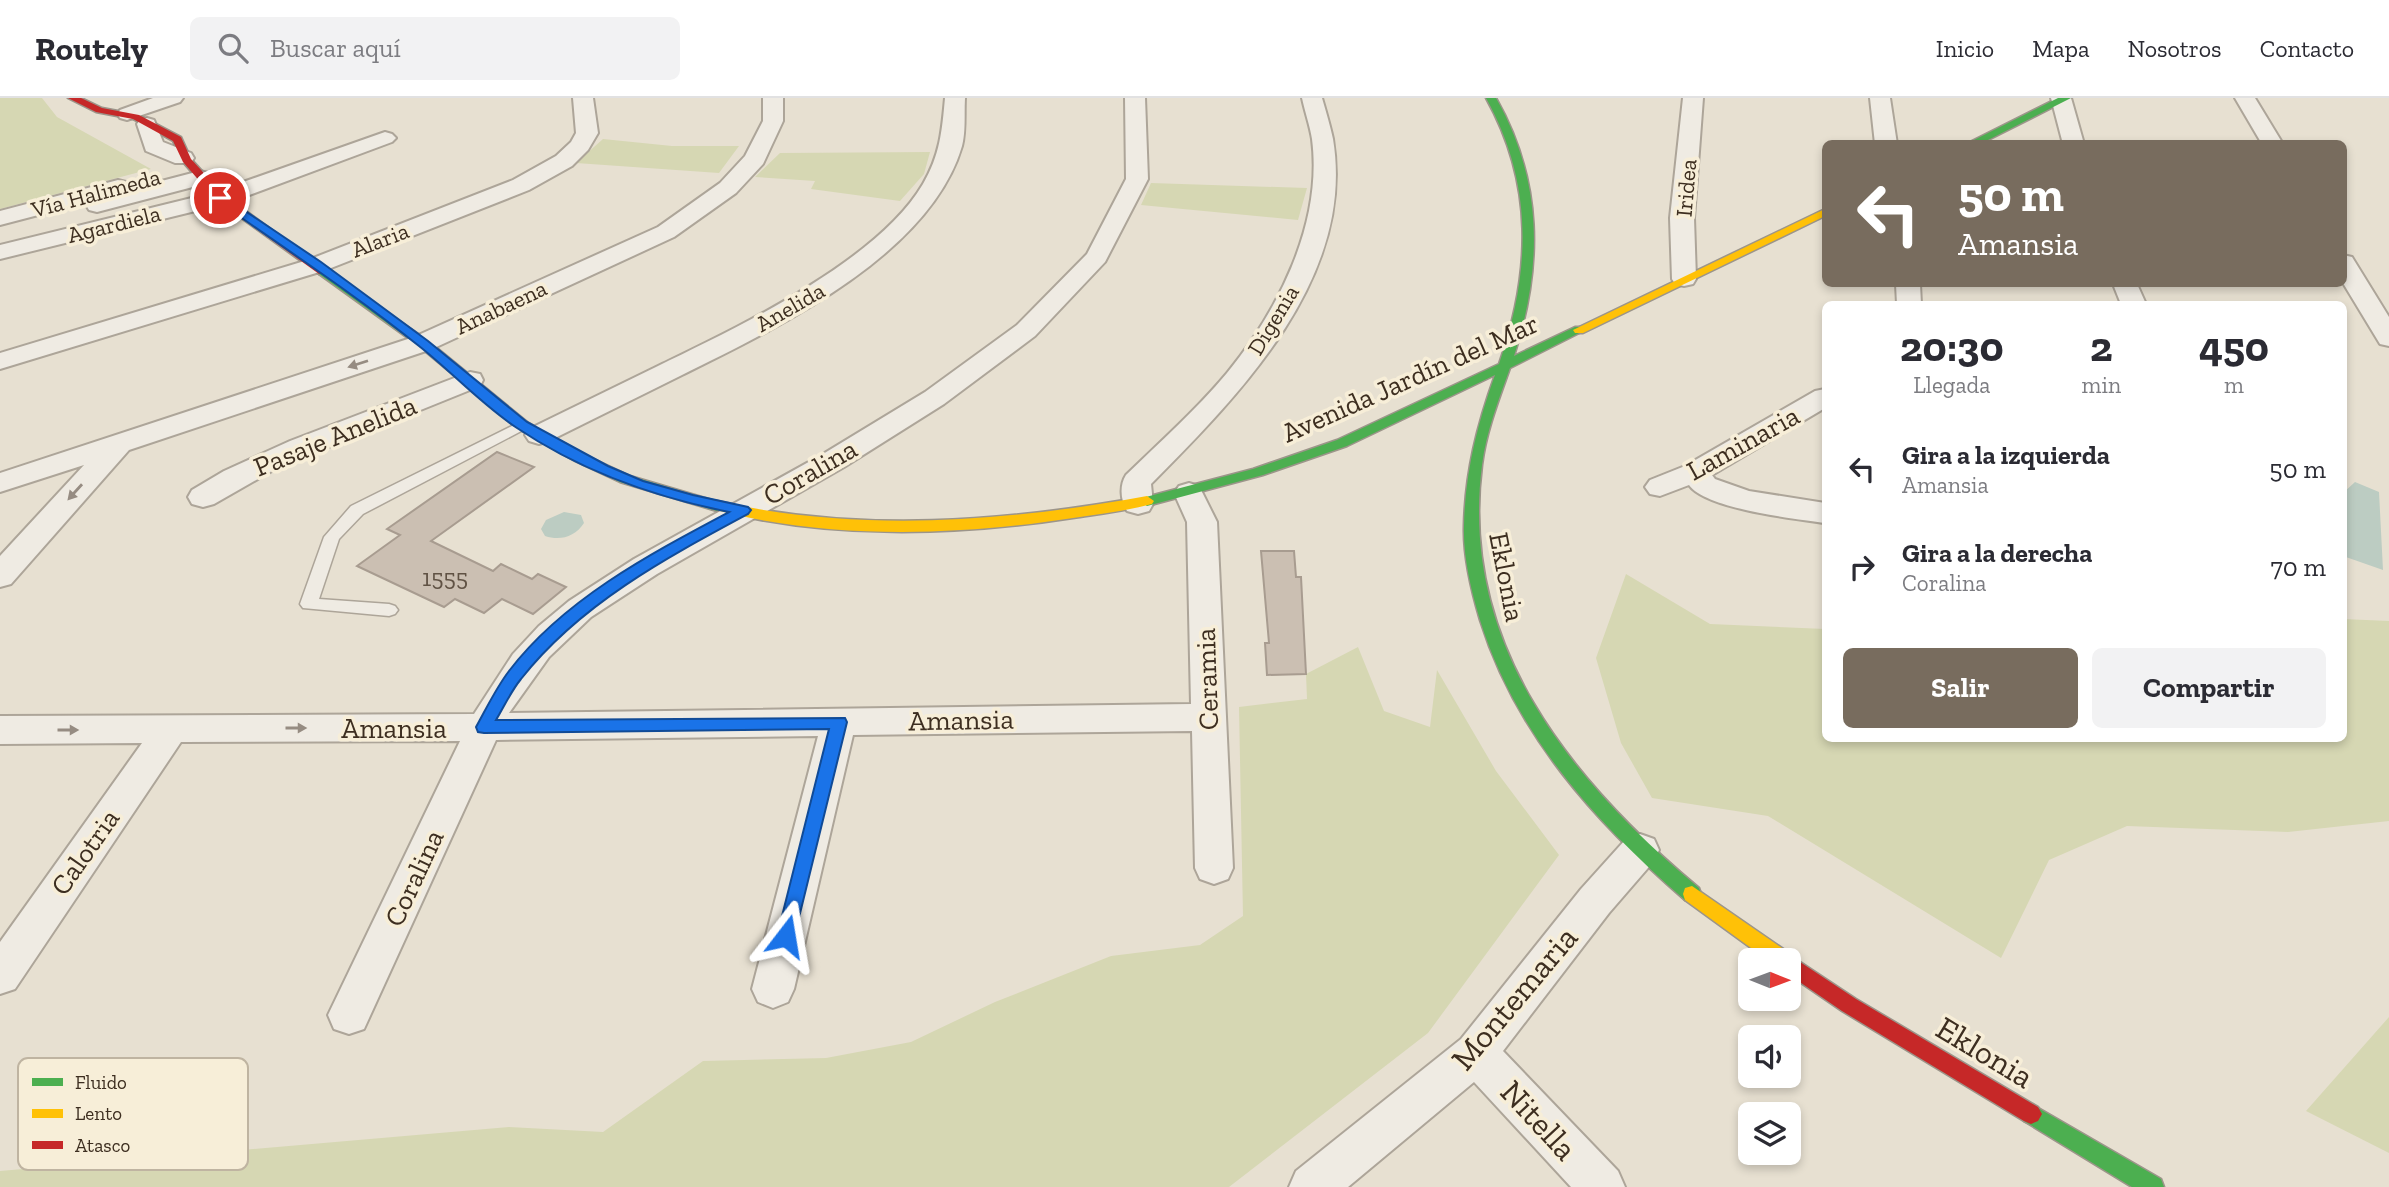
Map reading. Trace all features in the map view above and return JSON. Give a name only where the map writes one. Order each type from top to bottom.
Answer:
[{"type":"street","points":[[73,98],[99,110],[127,114],[147,124],[153,146],[192,168]]},
{"type":"street","points":[[127,114],[173,98]]},
{"type":"street","name":"Alaria","points":[[0,361],[317,265],[548,172],[573,153],[587,133],[583,98]]},
{"type":"street","name":"Anabaena","points":[[0,483],[423,343],[666,232],[710,203],[743,173],[763,146],[772,121],[773,98]]},
{"type":"street","name":"Anelida","points":[[531,430],[768,321],[820,290],[870,254],[912,213],[940,174],[953,140],[956,124],[955,98]]},
{"type":"street","name":"Coralina","points":[[349,1015],[497,701],[526,661],[578,611],[668,551],[942,394],[1010,345],[1063,296],[1115,228],[1133,185],[1141,142],[1135,98]]},
{"type":"street","name":"Digenia","points":[[1138,504],[1136,482],[1210,409],[1250,359],[1288,300],[1302,271],[1319,217],[1325,167],[1319,122],[1312,98]]},
{"type":"street","name":"Iridea","points":[[1684,279],[1682,218],[1693,98]]},
{"type":"street","points":[[1880,98],[1885,140]]},
{"type":"street","points":[[2245,98],[2271,140]]},
{"type":"street","points":[[1979,140],[2063,99],[2073,140]]},
{"type":"street","name":"Eklonia","points":[[1493,100],[1515,150],[1522,175],[1529,231],[1529,256],[1521,307],[1503,367],[1477,420],[1470,517],[1482,601],[1494,644],[1516,689],[1546,739],[1610,821],[1640,850],[1710,907],[1767,948]]},
{"type":"street","name":"Agardiela","points":[[0,252],[220,198],[384,138]]},
{"type":"street","name":"Avenida Jardín del Mar","points":[[192,168],[220,198],[423,343],[531,430],[638,484],[691,500],[792,519],[930,526],[1024,520],[1138,504],[1189,493],[1298,460],[1342,443],[1822,213]]},
{"type":"street","name":"Vía Halimeda","points":[[0,218],[192,168]]},
{"type":"street","name":"Vía Halimeda","points":[[0,231],[192,168]]},
{"type":"street","points":[[2347,269],[2389,338]]},
{"type":"street","name":"Pasaje Anelida","points":[[203,497],[274,456],[401,410],[470,380]]},
{"type":"street","name":"Laminaria","points":[[1660,487],[1695,472],[1822,399]]},
{"type":"street","points":[[1428,402],[1454,405]]},
{"type":"street","name":"Anabaena","points":[[0,576],[121,442]]},
{"type":"street","points":[[1695,472],[1705,486],[1744,500],[1822,513]]},
{"type":"street","name":"Ceramia","points":[[1189,493],[1202,522],[1214,867]]},
{"type":"street","name":"Amansia","points":[[0,730],[484,727],[1208,717]]},
{"type":"street","points":[[773,989],[839,722]]},
{"type":"street","name":"Calotria","points":[[0,976],[171,729]]},
{"type":"street","name":"Montemaria","points":[[1311,1187],[1476,1054],[1595,901],[1640,850]]},
{"type":"street","name":"Eklonia","points":[[1801,972],[1849,1005],[2153,1187]]},
{"type":"street","name":"Nitella","points":[[1476,1054],[1602,1187]]},
{"type":"lane","points":[[389,610],[309,604],[332,537],[357,510],[531,430]]},
{"type":"green space","points":[[0,98],[42,98],[57,117],[151,169],[0,209]]},
{"type":"green space","points":[[603,139],[672,146],[739,146],[719,173],[576,163]]},
{"type":"green space","points":[[930,152],[924,174],[900,201],[811,189],[815,181],[755,177],[780,153]]},
{"type":"green space","points":[[1151,183],[1307,188],[1298,220],[1141,205]]},
{"type":"green space","points":[[1626,574],[1710,624],[1822,629],[1822,742],[2347,742],[2347,619],[2389,621],[2389,821],[2288,832],[2127,826],[2049,860],[2001,958],[1768,816],[1652,798],[1621,743],[1596,658]]},
{"type":"green space","points":[[1358,647],[1384,711],[1430,727],[1437,670],[1496,771],[1559,855],[1428,1033],[1229,1187],[0,1187],[0,1171],[248,1170],[248,1150],[509,1127],[603,1132],[703,1061],[826,1058],[911,1042],[995,1002],[1111,956],[1200,945],[1243,916],[1239,707],[1307,699],[1306,674]]},
{"type":"green space","points":[[2389,1017],[2389,1153],[2306,1111]]},
{"type":"shaded area","points":[[2355,482],[2379,492],[2383,570],[2347,557],[2347,489]]},
{"type":"shaded area","points":[[564,512],[581,515],[584,523],[567,537],[545,536],[541,529],[546,520]]},
{"type":"building","points":[[497,452],[534,467],[431,541],[493,571],[501,564],[532,579],[538,574],[566,587],[533,614],[502,599],[484,613],[455,599],[444,607],[357,566],[400,535],[387,529]]},
{"type":"building","points":[[1261,551],[1294,551],[1296,577],[1301,577],[1306,674],[1267,675],[1265,643],[1269,643]]},
{"type":"traffic: fast","points":[[1491,98],[1518,154],[1525,184],[1529,247],[1521,309],[1475,465],[1471,528],[1479,590],[1497,649],[1525,706],[1560,760],[1601,809],[1645,854],[1692,894]]},
{"type":"traffic: fast","points":[[1979,140],[2066,98]]},
{"type":"traffic: fast","points":[[323,272],[423,343],[522,425],[580,458],[625,479],[717,506]]},
{"type":"traffic: fast","points":[[1147,501],[1258,472],[1342,443],[1579,330]]},
{"type":"traffic: fast","points":[[2031,1114],[2153,1187]]},
{"type":"traffic: slow","points":[[1579,330],[1822,213]]},
{"type":"traffic: slow","points":[[717,506],[827,523],[919,527],[1010,522],[1147,501]]},
{"type":"traffic: slow","points":[[1692,894],[1767,948]]},
{"type":"traffic: jam","points":[[73,98],[99,110],[136,117],[177,139],[201,179],[219,197],[261,230],[323,272]]},
{"type":"traffic: jam","points":[[1801,972],[1849,1005],[2031,1114]]},
{"type":"route","points":[[220,198],[423,343],[522,425],[603,469],[638,484],[691,500],[743,510],[668,551],[603,592],[554,631],[513,677],[484,727],[839,722],[786,936]]}]
